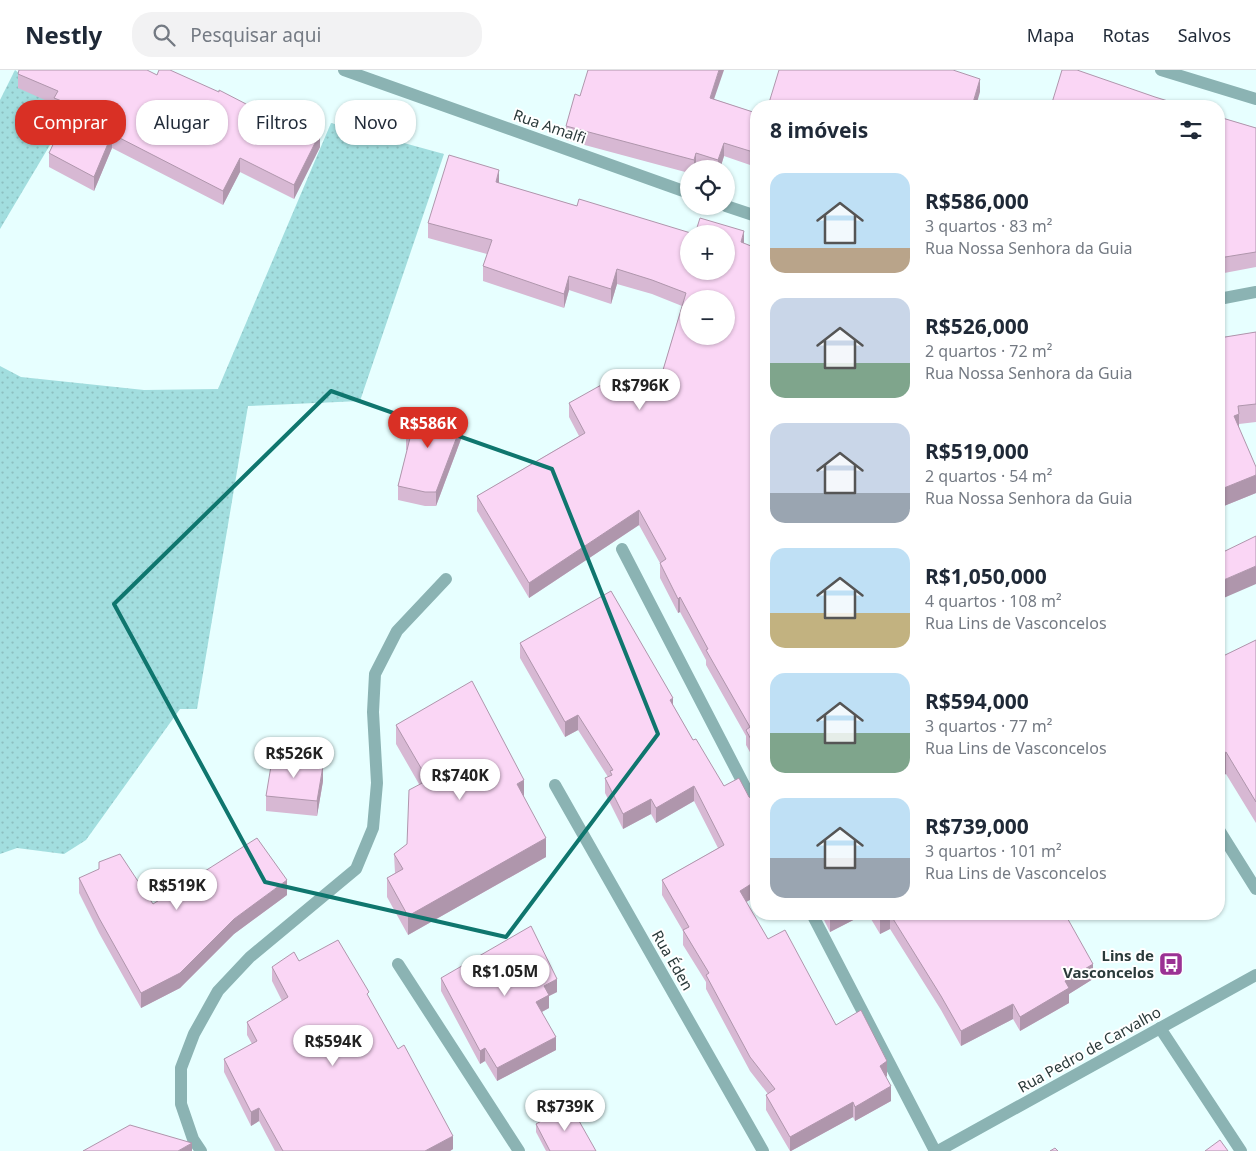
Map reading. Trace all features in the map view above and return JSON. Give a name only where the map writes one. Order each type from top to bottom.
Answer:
[{"type":"street","name":"Rua Amalfi","points":[[344,70],[680,190]]},
{"type":"street","points":[[1161,70],[1256,99]]},
{"type":"street","points":[[735,209],[750,214]]},
{"type":"street","points":[[1225,298],[1256,292]]},
{"type":"street","points":[[622,549],[750,796]]},
{"type":"street","points":[[201,1151],[193,1139],[181,1104],[181,1068],[194,1034],[218,991],[250,957],[356,869],[373,828],[376,783],[373,712],[375,674],[397,631],[446,579]]},
{"type":"street","name":"Rua Éden","points":[[555,785],[764,1151]]},
{"type":"street","points":[[1225,840],[1256,889]]},
{"type":"street","points":[[815,920],[936,1151]]},
{"type":"street","points":[[398,964],[519,1151]]},
{"type":"street","name":"Rua Pedro de Carvalho","points":[[936,1151],[1256,975]]},
{"type":"street","points":[[1160,1028],[1241,1151]]},
{"type":"highlighted area","points":[[331,391],[552,469],[658,734],[506,937],[265,882],[114,604]]},
{"type":"shaded area","points":[[15,70],[53,100],[15,100],[15,145],[50,145],[0,229],[0,100]]},
{"type":"shaded area","points":[[331,123],[335,124],[335,145],[411,145],[444,154],[360,401],[248,406],[197,709],[180,709],[86,840],[64,854],[17,848],[0,854],[0,366],[21,377],[144,390],[218,389],[322,145],[325,145],[325,137]]},
{"type":"building","points":[[19,70],[147,70],[157,75],[159,70],[170,70],[238,100],[238,145],[314,145],[294,185],[240,158],[223,191],[126,141],[126,100],[59,100],[54,98],[58,91],[18,74]]},
{"type":"building","points":[[588,70],[719,70],[710,98],[750,111],[750,151],[724,143],[718,160],[696,153],[694,160],[566,126],[575,94],[580,96]]},
{"type":"building","points":[[779,70],[953,70],[980,79],[974,100],[770,100]]},
{"type":"building","points":[[1062,70],[1077,70],[1165,100],[1053,100]]},
{"type":"building","points":[[1225,119],[1256,128],[1256,252],[1225,257]]},
{"type":"building","points":[[53,145],[107,145],[94,177],[49,153]]},
{"type":"building","points":[[449,155],[499,170],[496,182],[577,206],[579,199],[680,230],[680,280],[735,280],[735,228],[744,231],[741,242],[750,246],[750,727],[706,650],[708,649],[680,597],[678,599],[660,563],[666,559],[639,510],[529,583],[477,496],[585,433],[569,403],[603,384],[608,396],[663,370],[680,313],[680,345],[735,345],[735,290],[680,291],[617,269],[611,289],[569,276],[564,294],[483,266],[492,240],[428,223]]},
{"type":"building","points":[[700,218],[724,225],[698,225]]},
{"type":"building","points":[[1256,332],[1256,404],[1238,406],[1239,414],[1234,416],[1256,467],[1256,475],[1225,488],[1225,337]]},
{"type":"building","points":[[413,408],[464,418],[436,492],[425,492],[398,486],[410,438],[406,437]]},
{"type":"building","points":[[1256,536],[1256,566],[1225,579],[1225,551]]},
{"type":"building","points":[[611,591],[673,698],[670,700],[693,740],[696,739],[724,786],[739,778],[750,798],[750,885],[740,891],[750,908],[750,920],[757,920],[768,939],[785,930],[836,1025],[861,1010],[887,1061],[880,1066],[891,1086],[855,1107],[853,1102],[790,1137],[766,1095],[775,1089],[750,1057],[706,975],[709,973],[683,930],[689,927],[662,880],[724,845],[694,786],[656,808],[651,799],[623,814],[605,778],[612,775],[610,771],[613,770],[578,715],[565,722],[520,643]]},
{"type":"building","points":[[1256,640],[1256,802],[1225,753],[1225,655]]},
{"type":"building","points":[[472,681],[524,780],[517,784],[546,838],[408,916],[387,878],[403,869],[394,854],[407,844],[409,790],[428,780],[396,725]]},
{"type":"building","points":[[750,727],[750,738],[746,730]]},
{"type":"building","points":[[273,754],[323,766],[317,801],[266,796]]},
{"type":"building","points":[[257,838],[287,880],[234,919],[180,973],[141,993],[79,878],[99,869],[99,862],[120,854],[153,904]]},
{"type":"building","points":[[894,920],[1068,920],[1093,964],[1065,981],[1069,988],[1020,1017],[1013,1004],[961,1031]]},
{"type":"building","points":[[531,926],[557,979],[544,986],[549,995],[536,1002],[556,1037],[497,1068],[485,1048],[480,1051],[441,978]]},
{"type":"building","points":[[338,940],[369,992],[367,994],[398,1049],[404,1045],[453,1136],[425,1151],[283,1151],[259,1108],[251,1112],[224,1059],[257,1041],[247,1022],[288,997],[272,967],[294,952],[299,961]]},
{"type":"building","points":[[570,1105],[596,1151],[550,1151],[536,1124]]},
{"type":"building","points":[[130,1125],[192,1143],[178,1151],[83,1151]]},
{"type":"building","points":[[1220,1140],[1228,1151],[1205,1151]]},
{"type":"place","name":"Lins de Vasconcelos","points":[[1171,964]]}]
